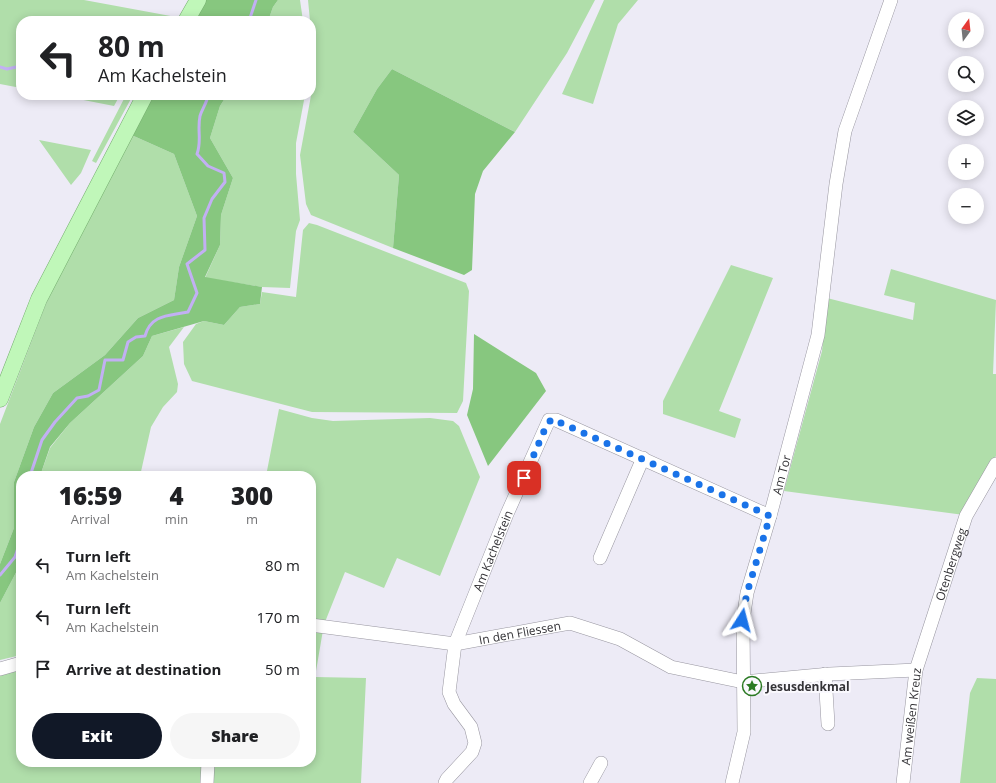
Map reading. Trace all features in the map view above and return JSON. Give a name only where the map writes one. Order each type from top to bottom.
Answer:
[{"type":"main road","points":[[189,16],[198,0]]},
{"type":"main road","points":[[0,399],[39,299],[142,100]]},
{"type":"street","name":"Am Tor","points":[[732,783],[744,732],[742,620],[747,593],[802,402],[818,335],[836,184],[844,131],[891,0]]},
{"type":"street","name":"Am Kachelstein","points":[[455,644],[507,514],[549,420],[556,420],[770,516]]},
{"type":"street","points":[[600,558],[643,458]]},
{"type":"street","name":"Otenbergweg","points":[[916,670],[966,516],[996,464]]},
{"type":"street","name":"In den Fliessen","points":[[316,626],[455,644],[570,623],[620,639],[671,667],[743,682]]},
{"type":"street","points":[[445,783],[472,752],[475,743],[471,727],[454,704],[449,692],[455,644]]},
{"type":"street","points":[[0,669],[16,664]]},
{"type":"street","name":"Am weißen Kreuz","points":[[743,682],[825,674],[916,670],[903,783]]},
{"type":"street","points":[[825,674],[828,724]]},
{"type":"street","points":[[590,783],[601,763]]},
{"type":"street","points":[[207,783],[208,767]]},
{"type":"green space","points":[[0,0],[84,0],[171,16],[16,16],[16,87],[0,84]]},
{"type":"green space","points":[[204,0],[278,0],[273,7],[270,16],[195,16]]},
{"type":"green space","points":[[278,0],[300,0],[302,16],[270,16],[273,7]]},
{"type":"green space","points":[[308,0],[595,0],[567,53],[515,132],[392,69],[377,89],[353,132],[399,175],[393,248],[311,215],[306,204],[300,155],[310,100],[316,100],[316,16],[310,16]]},
{"type":"green space","points":[[604,0],[638,0],[618,24],[593,104],[562,94]]},
{"type":"green space","points":[[392,69],[515,132],[483,171],[475,194],[472,270],[464,275],[393,248],[399,175],[353,132],[377,89]]},
{"type":"green space","points":[[83,100],[117,100],[114,106]]},
{"type":"green space","points":[[123,100],[130,100],[96,163],[92,161]]},
{"type":"green space","points":[[144,100],[224,100],[220,106],[210,138],[233,178],[221,215],[220,245],[205,277],[262,287],[260,304],[240,307],[224,325],[204,321],[152,336],[143,356],[70,423],[50,447],[42,471],[18,471],[34,427],[53,393],[105,355],[138,318],[174,300],[179,267],[197,216],[174,154],[127,133]]},
{"type":"green space","points":[[224,100],[304,100],[296,143],[296,174],[300,220],[296,231],[290,288],[262,287],[205,278],[220,245],[221,215],[233,178],[210,138],[220,106]]},
{"type":"green space","points":[[127,133],[174,154],[197,216],[179,267],[174,300],[138,318],[105,355],[53,393],[34,427],[18,471],[16,471],[14,482],[14,528],[0,564],[0,424],[46,304]]},
{"type":"green space","points":[[39,140],[91,150],[81,173],[71,185]]},
{"type":"green space","points":[[309,223],[466,283],[469,291],[463,401],[457,413],[312,412],[192,381],[184,364],[183,342],[196,324],[204,321],[224,325],[240,307],[260,304],[262,292],[296,297],[303,230]]},
{"type":"green space","points":[[731,265],[773,278],[719,411],[741,419],[735,438],[663,414],[663,401]]},
{"type":"green space","points":[[891,269],[996,300],[993,374],[996,374],[996,456],[964,515],[784,491],[822,351],[827,298],[913,320],[915,303],[884,295]]},
{"type":"green space","points":[[184,327],[169,347],[178,384],[177,392],[163,407],[151,427],[141,471],[42,471],[50,448],[70,423],[143,356],[152,336]]},
{"type":"green space","points":[[474,334],[536,373],[546,391],[488,466],[467,415],[473,389]]},
{"type":"green space","points":[[279,409],[312,418],[333,421],[430,418],[453,421],[459,426],[480,477],[440,576],[397,558],[384,588],[345,572],[325,622],[316,621],[316,471],[267,471]]},
{"type":"green space","points":[[16,476],[16,573],[0,603],[0,564],[14,528],[14,482]]},
{"type":"green space","points":[[16,573],[16,656],[0,660],[0,603]]},
{"type":"green space","points":[[316,629],[323,630],[316,671]]},
{"type":"green space","points":[[16,670],[16,767],[204,767],[203,783],[0,783],[0,673]]},
{"type":"green space","points":[[316,677],[366,678],[361,783],[210,783],[210,767],[316,767]]},
{"type":"green space","points":[[977,678],[996,679],[996,783],[960,783],[970,693]]},
{"type":"waterway","points":[[251,16],[256,0]]},
{"type":"waterway","points":[[0,67],[7,69],[16,67]]},
{"type":"waterway","points":[[32,471],[42,440],[55,422],[77,398],[88,396],[99,390],[105,360],[123,360],[128,342],[136,337],[145,336],[148,329],[156,320],[162,317],[188,312],[197,293],[187,264],[205,250],[204,218],[212,199],[225,182],[224,173],[208,166],[197,154],[199,145],[200,116],[207,100]]},
{"type":"waterway","points":[[0,575],[16,554]]},
{"type":"place","name":"Jesusdenkmal","points":[[752,686]]},
{"type":"route","points":[[524,478],[547,424],[549,420],[552,419],[643,458],[770,516],[747,593],[742,620]]}]
